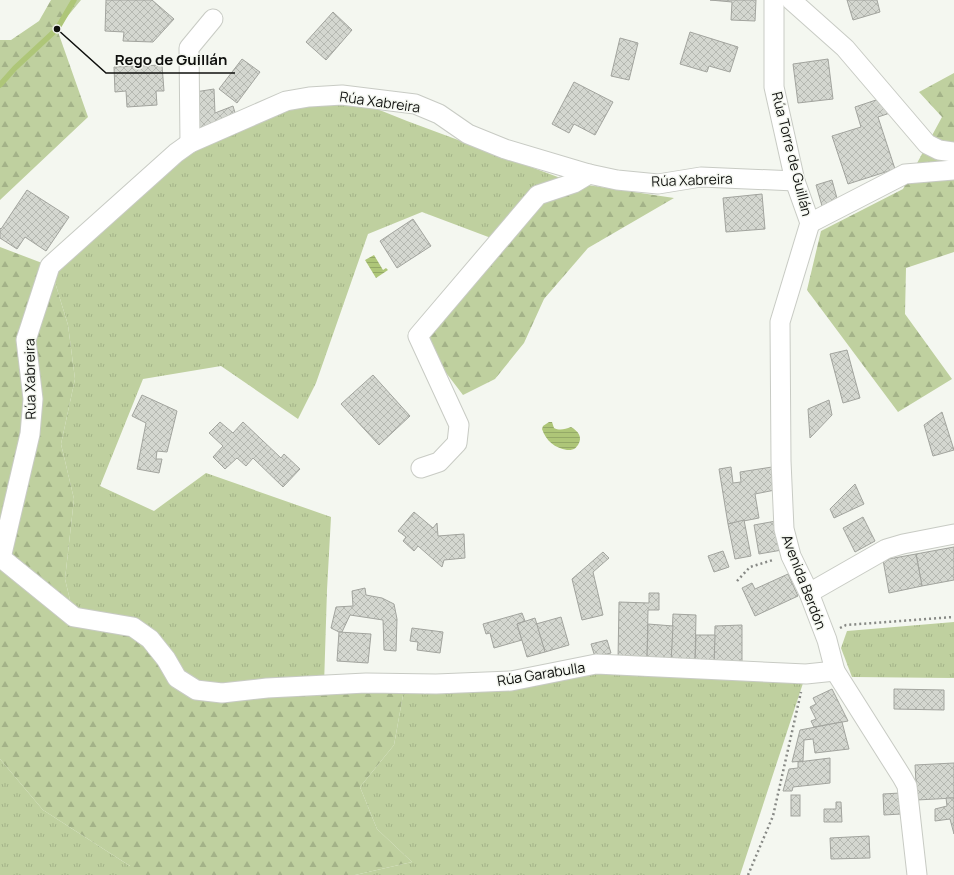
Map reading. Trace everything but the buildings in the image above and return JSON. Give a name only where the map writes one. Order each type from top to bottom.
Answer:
[{"type":"street","name":"Rúa Torre de Guillán","points":[[774,0],[774,87],[795,180],[810,223],[905,174],[954,170]]},
{"type":"street","points":[[791,0],[845,48],[927,144],[939,150],[954,152]]},
{"type":"street","points":[[190,143],[189,48],[213,19]]},
{"type":"street","name":"Rúa Xabreira","points":[[0,557],[30,434],[33,399],[26,340],[50,266],[190,143],[286,101],[309,97],[342,95],[416,104],[439,114],[468,134],[505,149],[589,174],[617,180],[658,184],[701,177],[795,180]]},
{"type":"street","points":[[421,468],[439,462],[457,443],[459,425],[418,336],[538,195],[574,183],[589,174]]},
{"type":"street","name":"Avenida Berdón","points":[[810,223],[780,322],[781,461],[784,529],[791,556],[809,593],[827,640],[835,671],[907,786],[917,875]]},
{"type":"street","points":[[809,593],[886,549],[954,534]]},
{"type":"street","name":"Rúa Garabulla","points":[[0,557],[74,617],[133,627],[150,639],[166,659],[177,678],[196,690],[222,693],[267,688],[366,683],[436,684],[511,681],[596,664],[806,674],[835,671]]},
{"type":"path","points":[[736,581],[750,567],[791,556]]},
{"type":"path","points":[[827,640],[833,632],[846,625],[954,617]]},
{"type":"path","points":[[748,875],[773,816],[806,674]]},
{"type":"green space","points":[[51,0],[81,0],[57,29],[88,117],[0,200],[0,40],[11,40],[39,21]]},
{"type":"green space","points":[[954,73],[954,252],[906,268],[905,314],[952,379],[898,412],[807,290],[821,231],[903,189],[942,117],[919,92]]},
{"type":"green space","points":[[342,95],[407,121],[574,183],[499,241],[422,212],[368,234],[316,383],[298,419],[221,366],[143,379],[100,486],[154,511],[206,473],[331,517],[324,685],[222,693],[74,617],[65,579],[74,499],[61,444],[75,379],[68,325],[50,266],[176,153],[241,120]]},
{"type":"green space","points":[[574,183],[674,198],[588,248],[544,299],[524,343],[495,379],[463,395],[418,336],[538,195]]},
{"type":"green space","points":[[0,247],[50,266],[68,325],[75,379],[61,444],[74,499],[65,579],[74,617],[133,627],[196,690],[405,684],[394,745],[360,787],[377,829],[412,862],[355,875],[130,875],[130,866],[43,810],[0,759]]},
{"type":"green space","points":[[954,622],[954,678],[852,677],[841,648],[847,631]]},
{"type":"green space","points":[[596,664],[806,674],[740,875],[355,875],[412,862],[377,829],[360,787],[394,745],[405,684]]},
{"type":"green space","points":[[0,759],[43,810],[130,866],[130,875],[0,875]]},
{"type":"shaded area","points":[[374,255],[383,270],[386,268],[388,270],[376,278],[365,260]]},
{"type":"shaded area","points":[[549,422],[552,422],[554,428],[556,429],[571,427],[576,430],[580,437],[578,445],[570,450],[555,446],[546,437],[542,429],[543,426]]},
{"type":"waterway","points":[[0,85],[15,68],[57,29],[74,0]]},
{"type":"place","name":"Rego de Guillán","points":[[57,29]]}]
